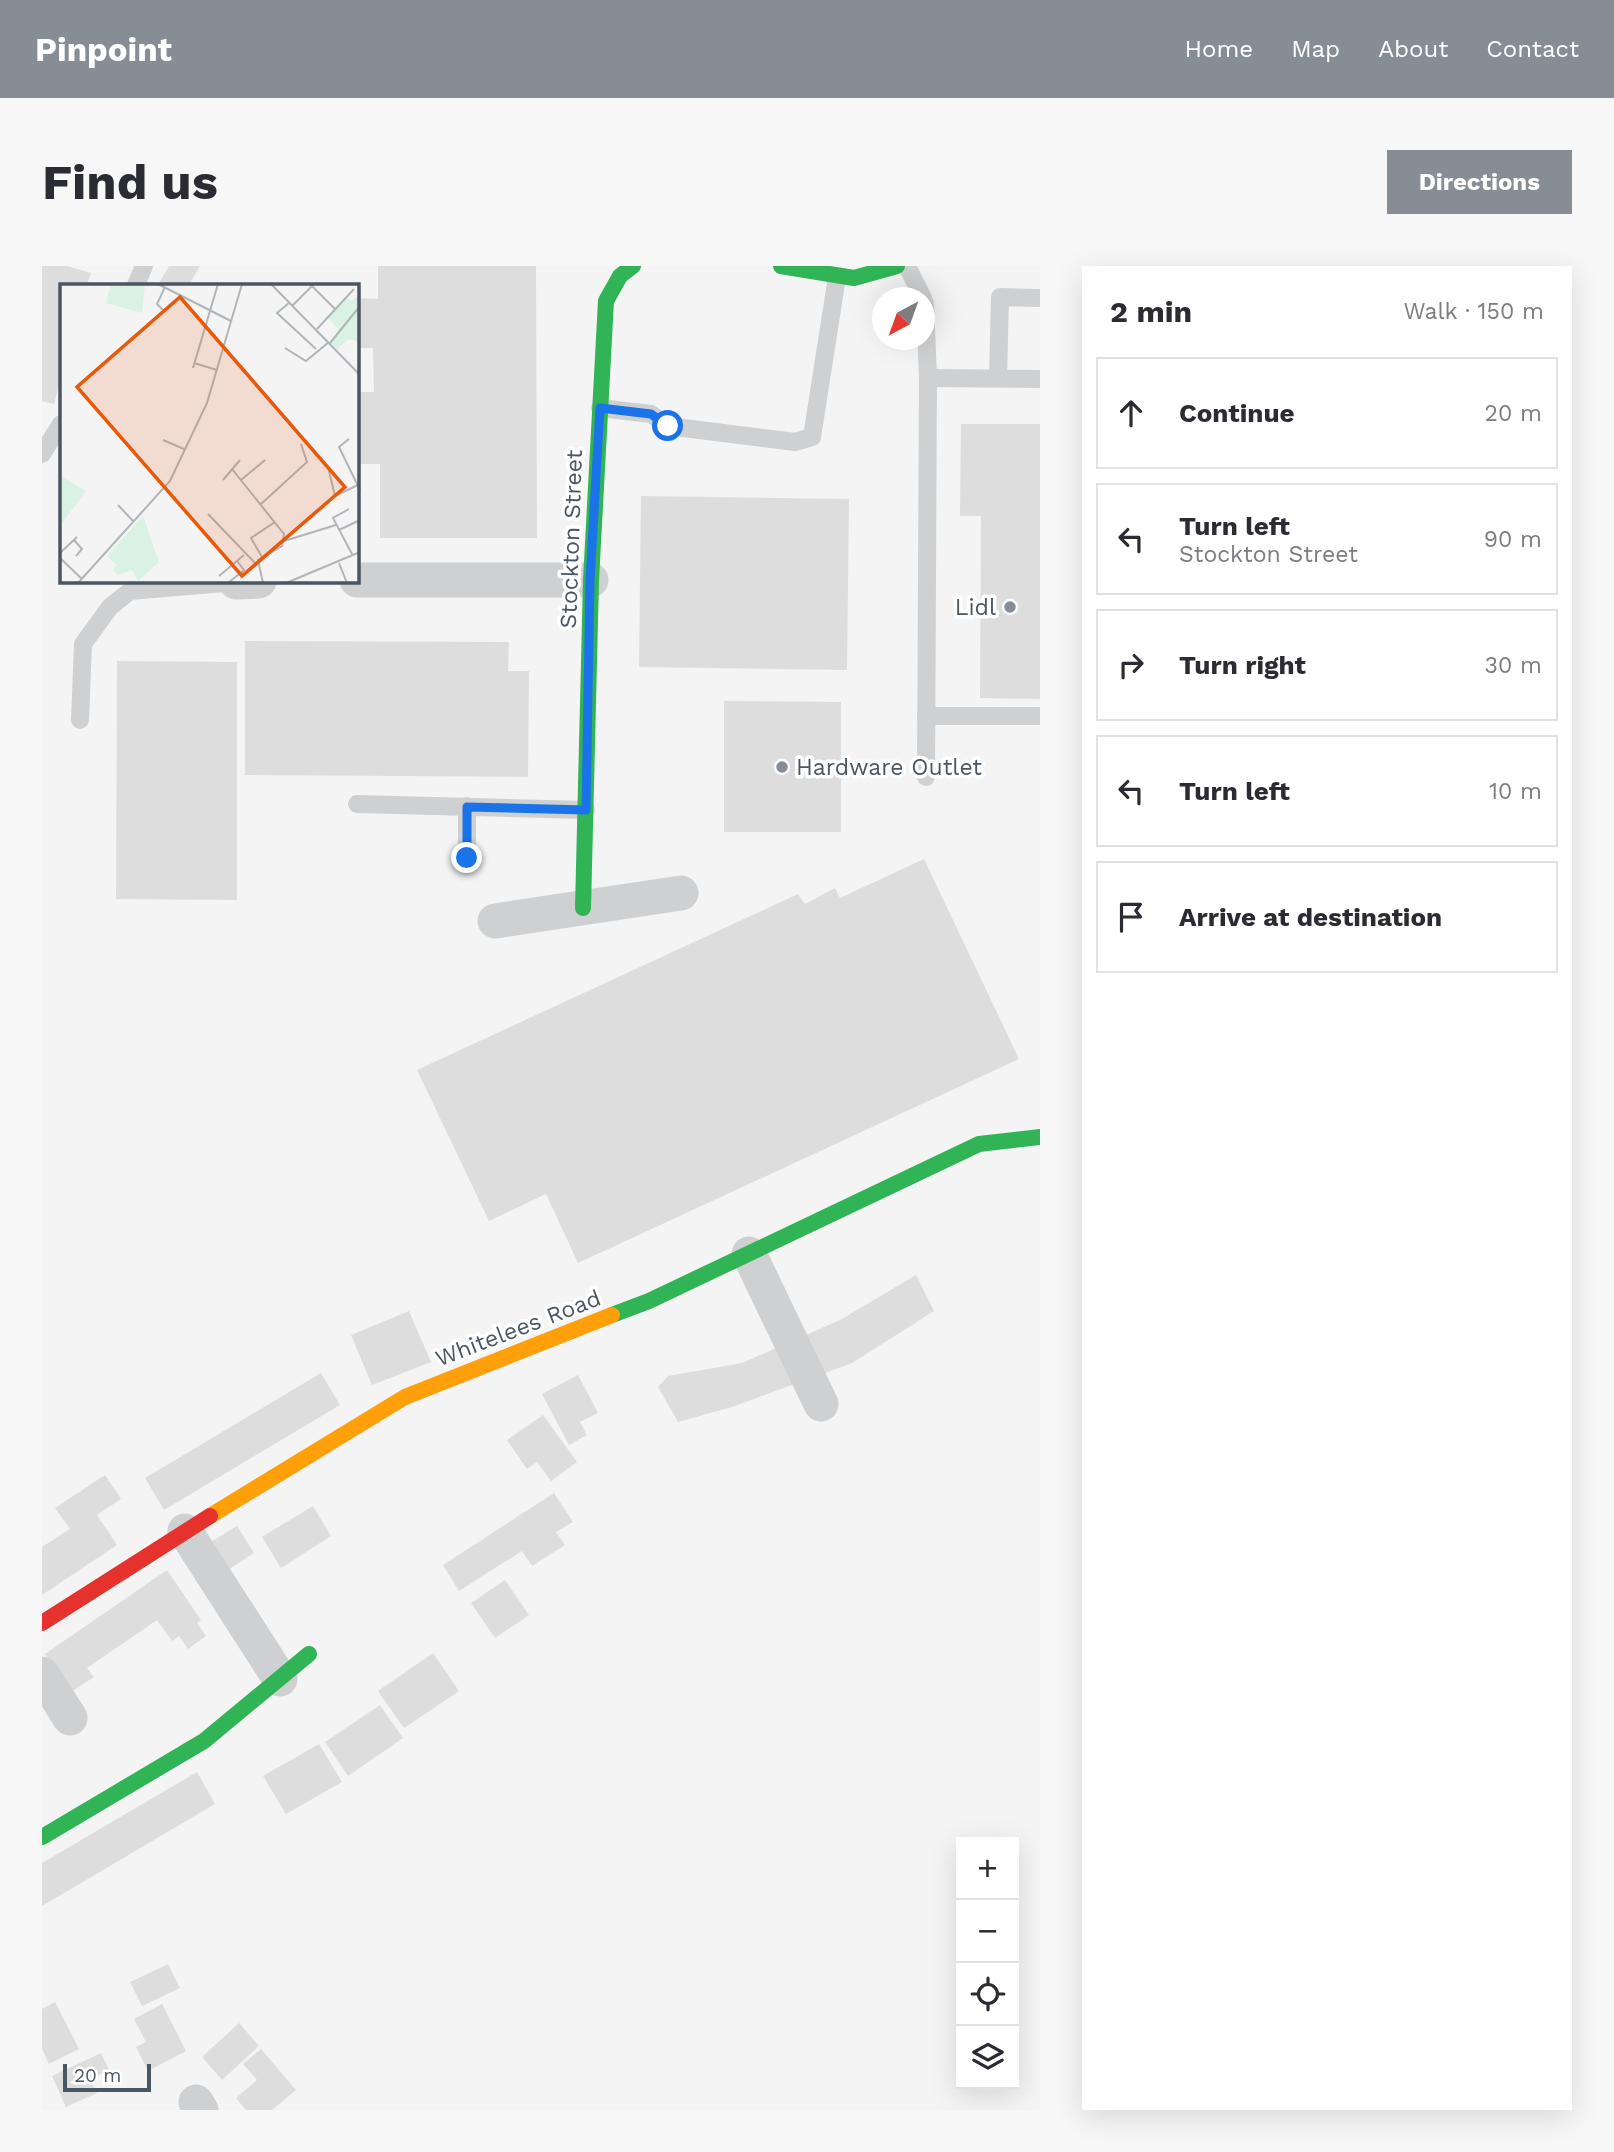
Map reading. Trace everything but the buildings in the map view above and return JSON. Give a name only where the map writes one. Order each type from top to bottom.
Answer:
[{"type":"street","name":"Stockton Street","points":[[583,908],[590,580],[606,301],[620,276],[633,266]]},
{"type":"street","points":[[781,266],[838,277],[874,278],[897,266]]},
{"type":"street","points":[[359,580],[590,580]]},
{"type":"street","points":[[495,921],[681,893]]},
{"type":"street","name":"Whitelees Road","points":[[42,1623],[185,1531],[405,1397],[649,1301],[979,1144],[1040,1137]]},
{"type":"street","points":[[749,1254],[821,1404]]},
{"type":"street","points":[[185,1531],[280,1679]]},
{"type":"street","points":[[42,1837],[204,1741],[309,1654]]},
{"type":"street","points":[[42,1674],[70,1718]]},
{"type":"lane","points":[[136,284],[144,266]]},
{"type":"lane","points":[[907,266],[918,287]]},
{"type":"lane","points":[[600,408],[651,414],[668,426],[795,442],[812,437],[838,277]]},
{"type":"lane","points":[[998,378],[1000,297],[1040,298]]},
{"type":"lane","points":[[926,777],[927,350]]},
{"type":"lane","points":[[928,378],[1040,379]]},
{"type":"lane","points":[[42,454],[60,426]]},
{"type":"lane","points":[[80,720],[83,645],[110,607],[130,591],[224,583]]},
{"type":"lane","points":[[926,716],[1040,716]]},
{"type":"lane","points":[[357,804],[586,810]]},
{"type":"lane","points":[[467,807],[467,858]]},
{"type":"traffic: fast","points":[[583,908],[591,580],[606,301],[620,276],[633,266]]},
{"type":"traffic: fast","points":[[781,266],[854,278],[897,266]]},
{"type":"traffic: fast","points":[[612,1315],[649,1301],[979,1144],[1040,1137]]},
{"type":"traffic: fast","points":[[42,1837],[204,1741],[309,1654]]},
{"type":"traffic: slow","points":[[210,1516],[405,1397],[612,1315]]},
{"type":"traffic: jam","points":[[42,1623],[210,1516]]},
{"type":"place","name":"Lidl","points":[[1010,607]]},
{"type":"place","name":"Hardware Outlet","points":[[782,767]]},
{"type":"route","points":[[467,858],[467,807],[586,810],[590,580],[600,408],[651,414],[668,426]]}]
